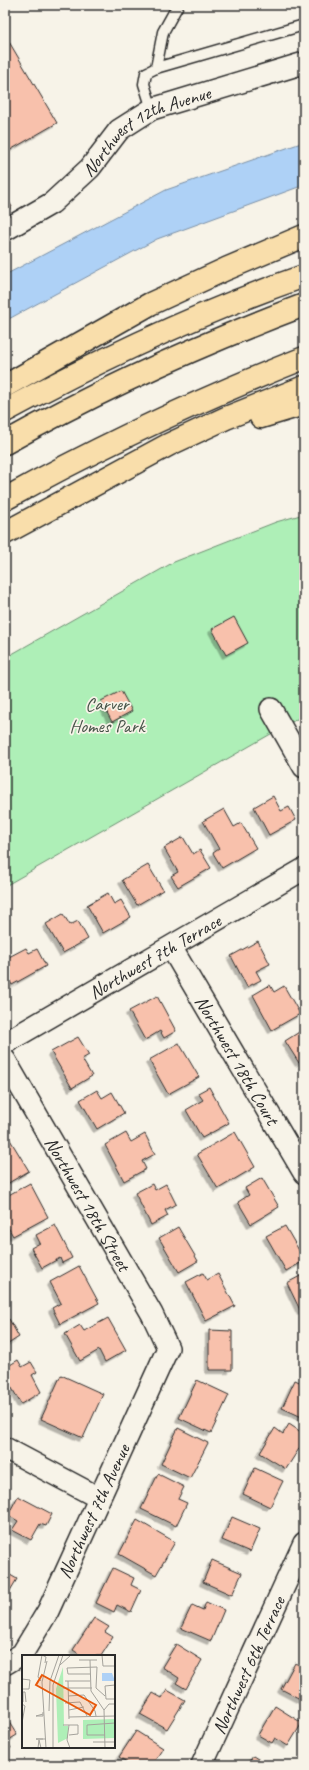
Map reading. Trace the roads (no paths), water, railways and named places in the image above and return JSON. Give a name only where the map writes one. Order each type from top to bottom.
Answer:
[{"type":"highway","points":[[5,386],[150,304],[226,269],[304,236]]},
{"type":"highway","points":[[5,411],[107,358],[168,330],[304,276]]},
{"type":"highway","points":[[5,443],[90,397],[150,368],[304,306]]},
{"type":"highway","points":[[5,499],[126,435],[244,382],[304,358]]},
{"type":"highway","points":[[5,533],[168,446],[226,418],[304,387]]},
{"type":"highway","points":[[168,446],[304,404]]},
{"type":"street","name":"Northwest 12th Avenue","points":[[5,230],[52,203],[90,168],[119,130],[152,110],[304,63]]},
{"type":"street","points":[[271,709],[304,767]]},
{"type":"street","name":"Northwest 7th Terrace","points":[[5,1043],[304,869]]},
{"type":"street","name":"Northwest 18th Court","points":[[171,947],[304,1173]]},
{"type":"street","name":"Northwest 18th Street","points":[[5,1060],[152,1314],[168,1348]]},
{"type":"street","name":"Northwest 7th Avenue","points":[[5,1664],[22,1654],[48,1611],[168,1348]]},
{"type":"street","points":[[5,1448],[99,1498]]},
{"type":"street","name":"Northwest 6th Terrace","points":[[202,1765],[304,1543]]},
{"type":"lane","points":[[156,68],[163,32],[178,5]]},
{"type":"lane","points":[[152,110],[144,84],[146,73],[156,68],[304,25]]},
{"type":"water","points":[[304,142],[304,185],[157,239],[5,321],[5,275],[166,190]]},
{"type":"park label","name":"Carver Homes Park","points":[[107,714]]}]
